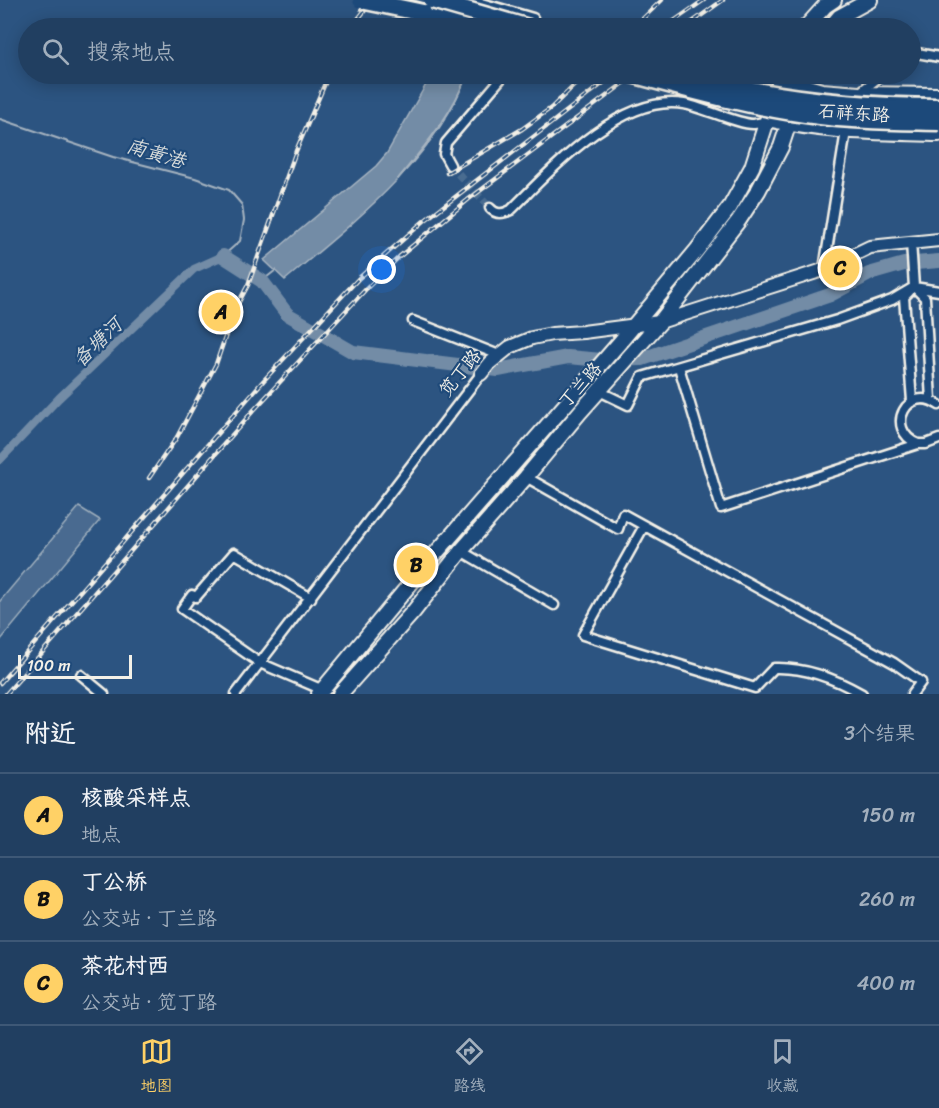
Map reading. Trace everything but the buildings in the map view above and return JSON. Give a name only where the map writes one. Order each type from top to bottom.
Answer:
[{"type":"highway","points":[[361,0],[427,6],[454,18]]},
{"type":"highway","points":[[381,0],[427,6],[483,18]]},
{"type":"highway","points":[[668,84],[765,108],[821,116],[874,121],[939,122]]},
{"type":"highway","points":[[722,84],[824,103],[939,108]]},
{"type":"main road","points":[[814,18],[834,0]]},
{"type":"main road","points":[[838,18],[870,0]]},
{"type":"main road","name":"丁兰路","points":[[321,692],[426,565],[621,341],[730,207],[752,167],[778,84]]},
{"type":"main road","name":"丁兰路","points":[[340,694],[414,611],[461,551],[660,322],[739,220],[758,191],[781,147],[802,84]]},
{"type":"street","points":[[471,0],[533,18]]},
{"type":"street","points":[[921,54],[939,57]]},
{"type":"street","points":[[450,165],[444,154],[446,143],[496,84]]},
{"type":"street","name":"石祥东路","points":[[812,84],[822,90],[859,93],[939,94]]},
{"type":"street","points":[[859,93],[870,84]]},
{"type":"street","points":[[490,208],[493,212],[502,214],[511,210],[564,158],[591,136],[646,106],[663,102],[685,104],[752,124],[768,120]]},
{"type":"street","name":"石祥东路","points":[[768,120],[789,126],[939,135]]},
{"type":"street","points":[[824,269],[846,131]]},
{"type":"street","name":"笕丁路","points":[[236,694],[481,374],[494,359],[510,347],[532,338],[552,334],[660,322],[824,269],[870,247],[910,246],[939,240]]},
{"type":"street","points":[[910,246],[914,288],[926,298],[935,402],[918,399],[912,401],[902,413],[900,421],[905,435],[918,444]]},
{"type":"street","points":[[912,401],[904,297],[914,288]]},
{"type":"street","points":[[599,391],[628,405],[642,377],[837,321],[892,300],[914,288],[939,291]]},
{"type":"street","points":[[413,321],[494,359]]},
{"type":"street","points":[[679,367],[721,508],[939,439]]},
{"type":"street","points":[[526,477],[618,529],[622,514],[894,663],[921,682],[912,694]]},
{"type":"street","points":[[644,526],[583,635],[755,688],[774,668],[790,668],[844,684],[862,694]]},
{"type":"street","points":[[461,551],[554,605]]},
{"type":"street","points":[[311,597],[234,553],[196,597],[192,595],[183,609],[260,663],[321,692]]},
{"type":"street","points":[[81,675],[104,694]]},
{"type":"shaded area","points":[[426,84],[462,84],[453,105],[435,134],[414,161],[390,187],[337,236],[285,280],[264,260],[376,166],[387,153]]},
{"type":"shaded area","points":[[79,507],[100,520],[0,641],[0,601]]},
{"type":"waterway","points":[[398,179],[446,116],[463,84]]},
{"type":"waterway","name":"南黄港","points":[[0,119],[113,157],[195,178],[229,190],[242,205],[244,220],[240,241],[223,256]]},
{"type":"waterway","name":"备塘河","points":[[0,460],[59,398],[194,269],[223,256]]},
{"type":"waterway","points":[[223,256],[262,281],[287,314],[353,352],[498,370],[568,357],[602,360],[642,359],[830,295],[869,274],[904,264],[939,261]]},
{"type":"waterway","points":[[262,281],[276,270]]},
{"type":"tunnel","points":[[450,165],[490,208]]},
{"type":"railway","points":[[359,18],[373,0]]},
{"type":"railway","points":[[643,18],[662,0]]},
{"type":"railway","points":[[678,18],[704,0]]},
{"type":"railway","points":[[698,18],[723,0]]},
{"type":"railway","points":[[149,478],[177,437],[216,364],[234,311],[248,285],[296,151],[325,84]]},
{"type":"railway","points":[[447,173],[522,129],[551,108],[576,84]]},
{"type":"railway","points":[[0,683],[264,380],[359,278],[424,221],[602,84]]},
{"type":"railway","points":[[6,694],[253,411],[366,289],[399,257],[469,199],[623,84]]},
{"type":"place","name":"茶花村西","points":[[840,268]]},
{"type":"place","name":"核酸采样点","points":[[221,312]]},
{"type":"place","name":"丁公桥","points":[[416,565]]}]
